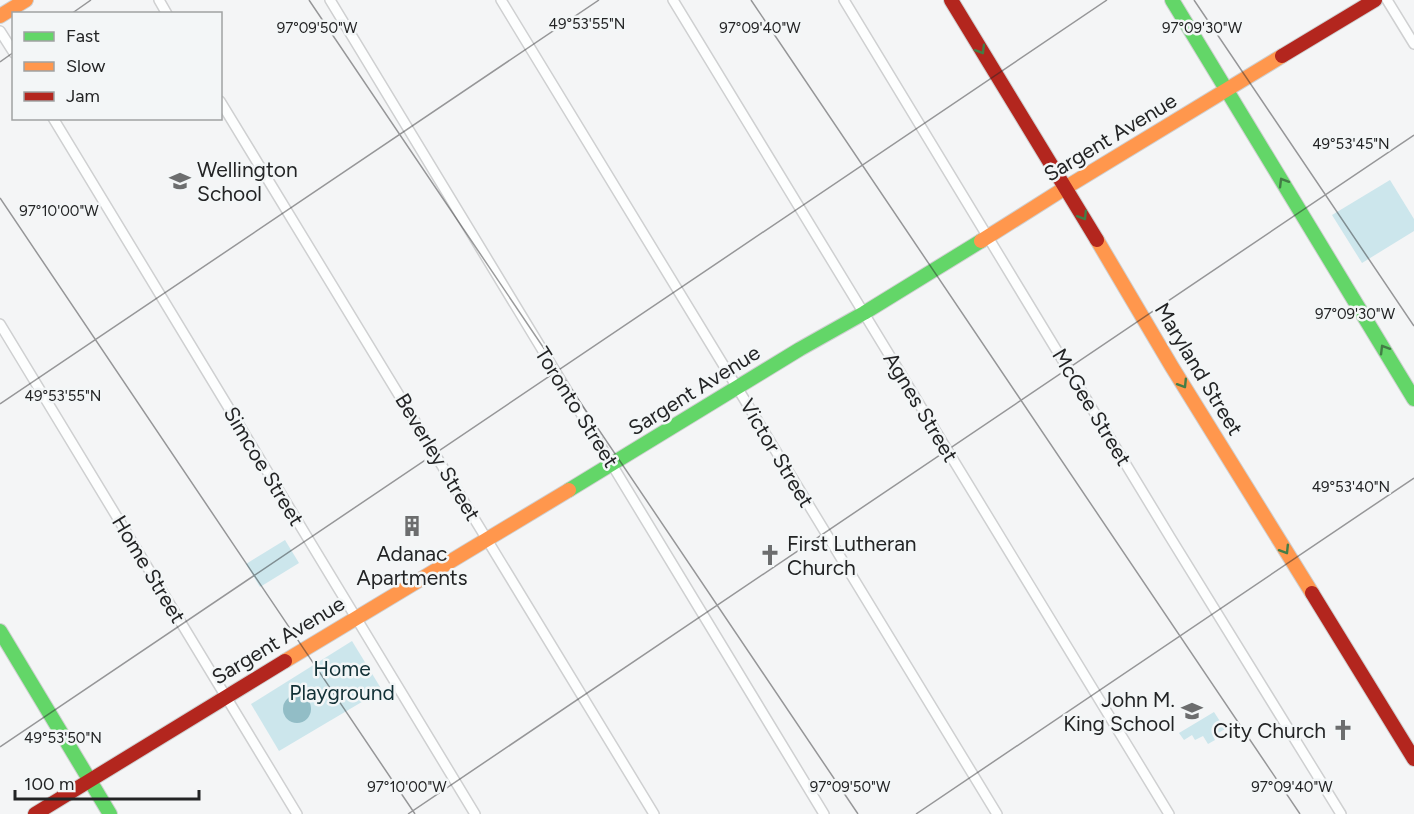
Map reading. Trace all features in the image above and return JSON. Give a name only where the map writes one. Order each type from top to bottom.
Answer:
[{"type":"main road","points":[[0,16],[26,0]]},
{"type":"main road","name":"Maryland Street","points":[[951,0],[1172,367],[1414,759]]},
{"type":"main road","points":[[1172,0],[1414,399]]},
{"type":"main road","name":"Sargent Avenue","points":[[35,814],[1375,0]]},
{"type":"main road","points":[[0,632],[110,814]]},
{"type":"street","name":"Toronto Street","points":[[330,0],[824,814]]},
{"type":"street","name":"Victor Street","points":[[501,0],[997,814]]},
{"type":"street","name":"Agnes Street","points":[[672,0],[1169,814]]},
{"type":"street","name":"McGee Street","points":[[844,0],[1341,814]]},
{"type":"street","points":[[1387,0],[1414,44]]},
{"type":"street","points":[[0,31],[12,50]]},
{"type":"street","name":"Beverley Street","points":[[222,103],[654,814]]},
{"type":"street","name":"Simcoe Street","points":[[54,120],[475,814]]},
{"type":"street","name":"Home Street","points":[[0,324],[297,814]]},
{"type":"green space","points":[[1390,180],[1414,219],[1414,231],[1362,263],[1332,215]]},
{"type":"green space","points":[[285,540],[299,563],[260,587],[246,564]]},
{"type":"green space","name":"Home Playground","points":[[352,641],[382,690],[279,751],[251,704]]},
{"type":"green space","points":[[1214,712],[1225,729],[1213,736],[1215,740],[1208,744],[1203,736],[1195,740],[1192,735],[1184,740],[1179,733]]},
{"type":"shaded area","points":[[297,695],[307,699],[311,709],[307,719],[297,723],[287,719],[283,709],[287,699]]},
{"type":"traffic: fast","points":[[1172,0],[1414,399]]},
{"type":"traffic: fast","points":[[569,490],[981,241]]},
{"type":"traffic: fast","points":[[0,631],[110,814]]},
{"type":"traffic: slow","points":[[0,16],[26,0]]},
{"type":"traffic: slow","points":[[981,241],[1282,56]]},
{"type":"traffic: slow","points":[[1097,240],[1172,367],[1312,593]]},
{"type":"traffic: slow","points":[[285,661],[569,490]]},
{"type":"traffic: jam","points":[[951,0],[1097,240]]},
{"type":"traffic: jam","points":[[1282,56],[1375,0]]},
{"type":"traffic: jam","points":[[1312,593],[1414,759]]},
{"type":"traffic: jam","points":[[35,814],[285,661]]},
{"type":"place","name":"Wellington School","points":[[180,181]]},
{"type":"place","name":"Adanac Apartments","points":[[412,526]]},
{"type":"place","name":"First Lutheran Church","points":[[770,555]]},
{"type":"place","name":"John M. King School","points":[[1192,711]]},
{"type":"place","name":"City Church","points":[[1343,730]]}]
